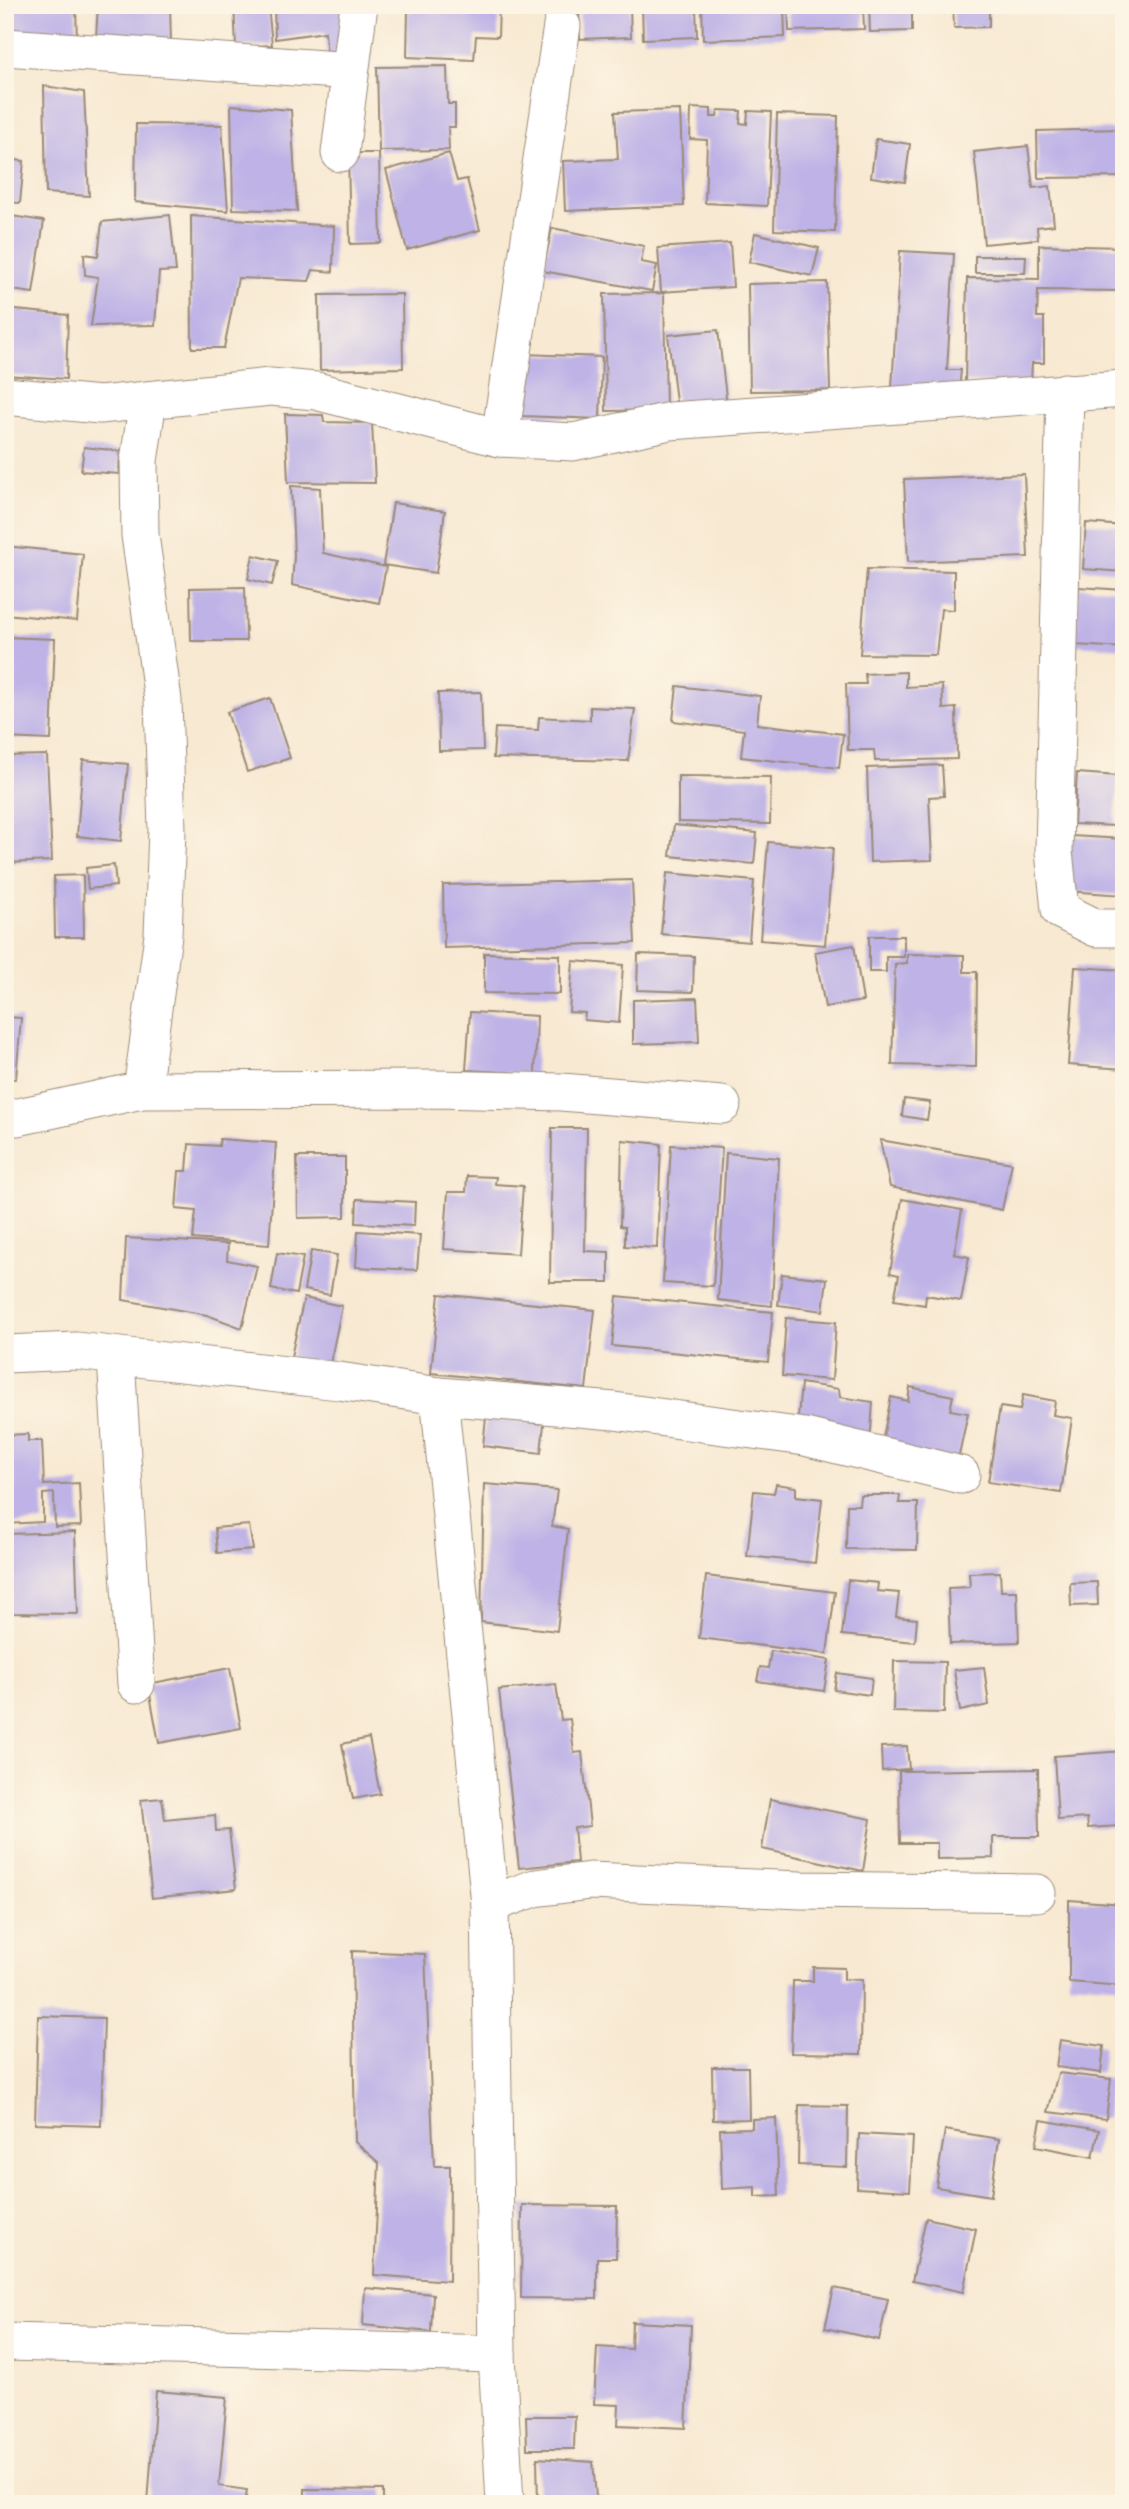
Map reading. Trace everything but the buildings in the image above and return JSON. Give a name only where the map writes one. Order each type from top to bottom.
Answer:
[{"type":"street","points":[[340,153],[359,5]]},
{"type":"street","points":[[500,438],[562,26]]},
{"type":"street","points":[[5,47],[338,70]]},
{"type":"street","points":[[5,396],[100,405],[270,387],[316,391],[500,438],[573,442],[670,421],[1124,389]]},
{"type":"street","points":[[1065,392],[1054,851],[1060,910],[1096,928],[1124,928]]},
{"type":"street","points":[[142,1090],[163,935],[166,830],[163,699],[141,535],[139,461],[148,400]]},
{"type":"street","points":[[5,1117],[18,1117],[142,1090],[437,1089],[561,1092],[722,1105]]},
{"type":"street","points":[[5,1354],[76,1351],[339,1381],[439,1396],[614,1411],[805,1437],[961,1475]]},
{"type":"street","points":[[116,1357],[136,1684]]},
{"type":"street","points":[[439,1396],[489,1904],[497,2354],[505,2504]]},
{"type":"street","points":[[489,1904],[535,1888],[590,1881],[801,1889],[1037,1892]]},
{"type":"street","points":[[5,2342],[497,2354]]}]
